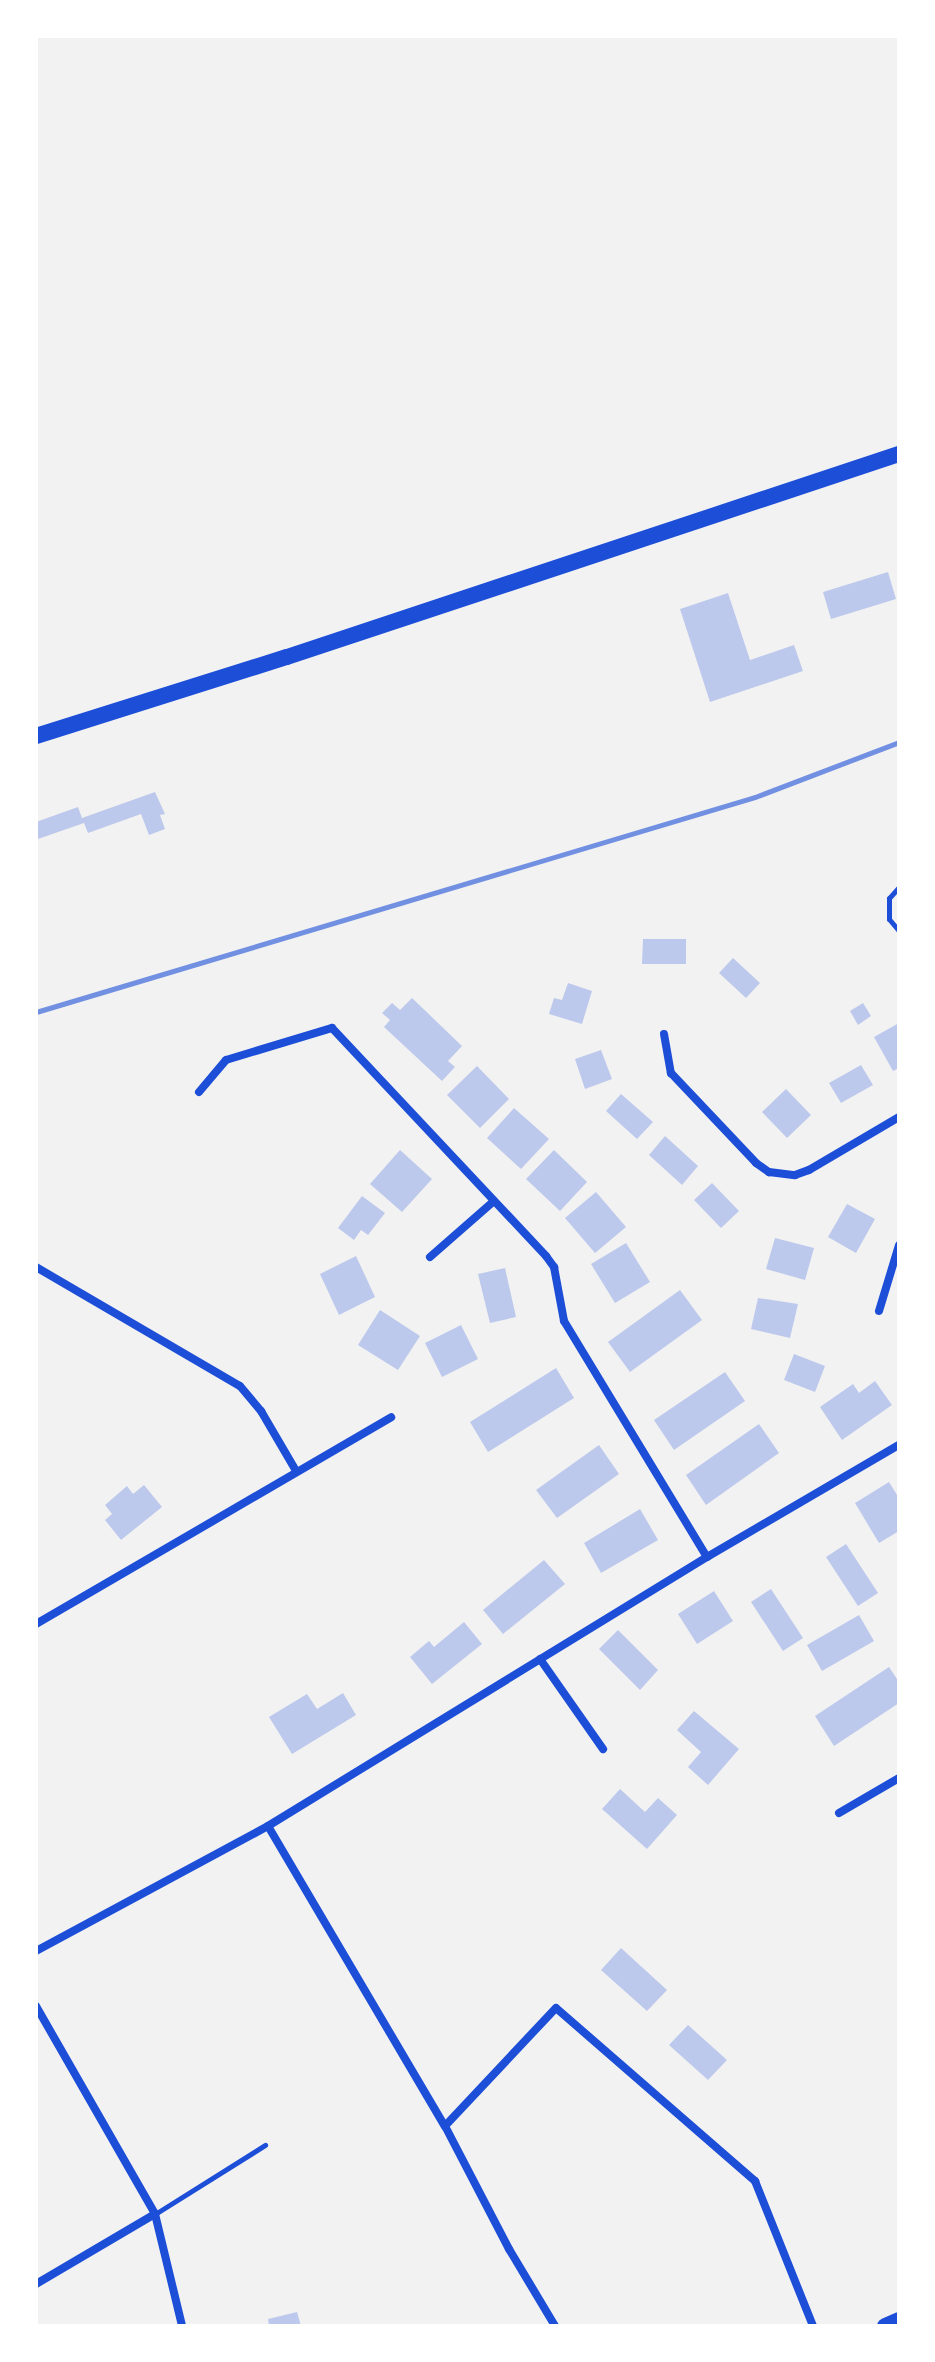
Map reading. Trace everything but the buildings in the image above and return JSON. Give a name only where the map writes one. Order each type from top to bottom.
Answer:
[{"type":"main road","points":[[36,736],[287,657],[899,454]]},
{"type":"main road","points":[[885,2326],[899,2320]]},
{"type":"street","points":[[199,1092],[226,1060],[332,1028],[554,1267],[564,1321],[707,1557]]},
{"type":"street","points":[[664,1034],[671,1073],[756,1163],[769,1172],[795,1175],[809,1170],[899,1117]]},
{"type":"street","points":[[430,1257],[494,1201]]},
{"type":"street","points":[[879,1311],[899,1245]]},
{"type":"street","points":[[36,1267],[240,1386],[261,1411],[296,1471]]},
{"type":"street","points":[[36,1624],[391,1417]]},
{"type":"street","points":[[36,1951],[268,1826],[707,1557],[899,1445]]},
{"type":"street","points":[[540,1659],[603,1749]]},
{"type":"street","points":[[839,1813],[899,1778]]},
{"type":"street","points":[[268,1826],[445,2126],[509,2249],[555,2326]]},
{"type":"street","points":[[36,2006],[155,2214],[182,2326]]},
{"type":"street","points":[[445,2126],[556,2008],[755,2181],[813,2326]]},
{"type":"street","points":[[36,2284],[155,2214]]},
{"type":"lane","points":[[899,887],[889,898],[889,919],[899,931]]},
{"type":"lane","points":[[155,2214],[265,2145]]},
{"type":"railway","points":[[36,1012],[755,797],[899,742]]}]
